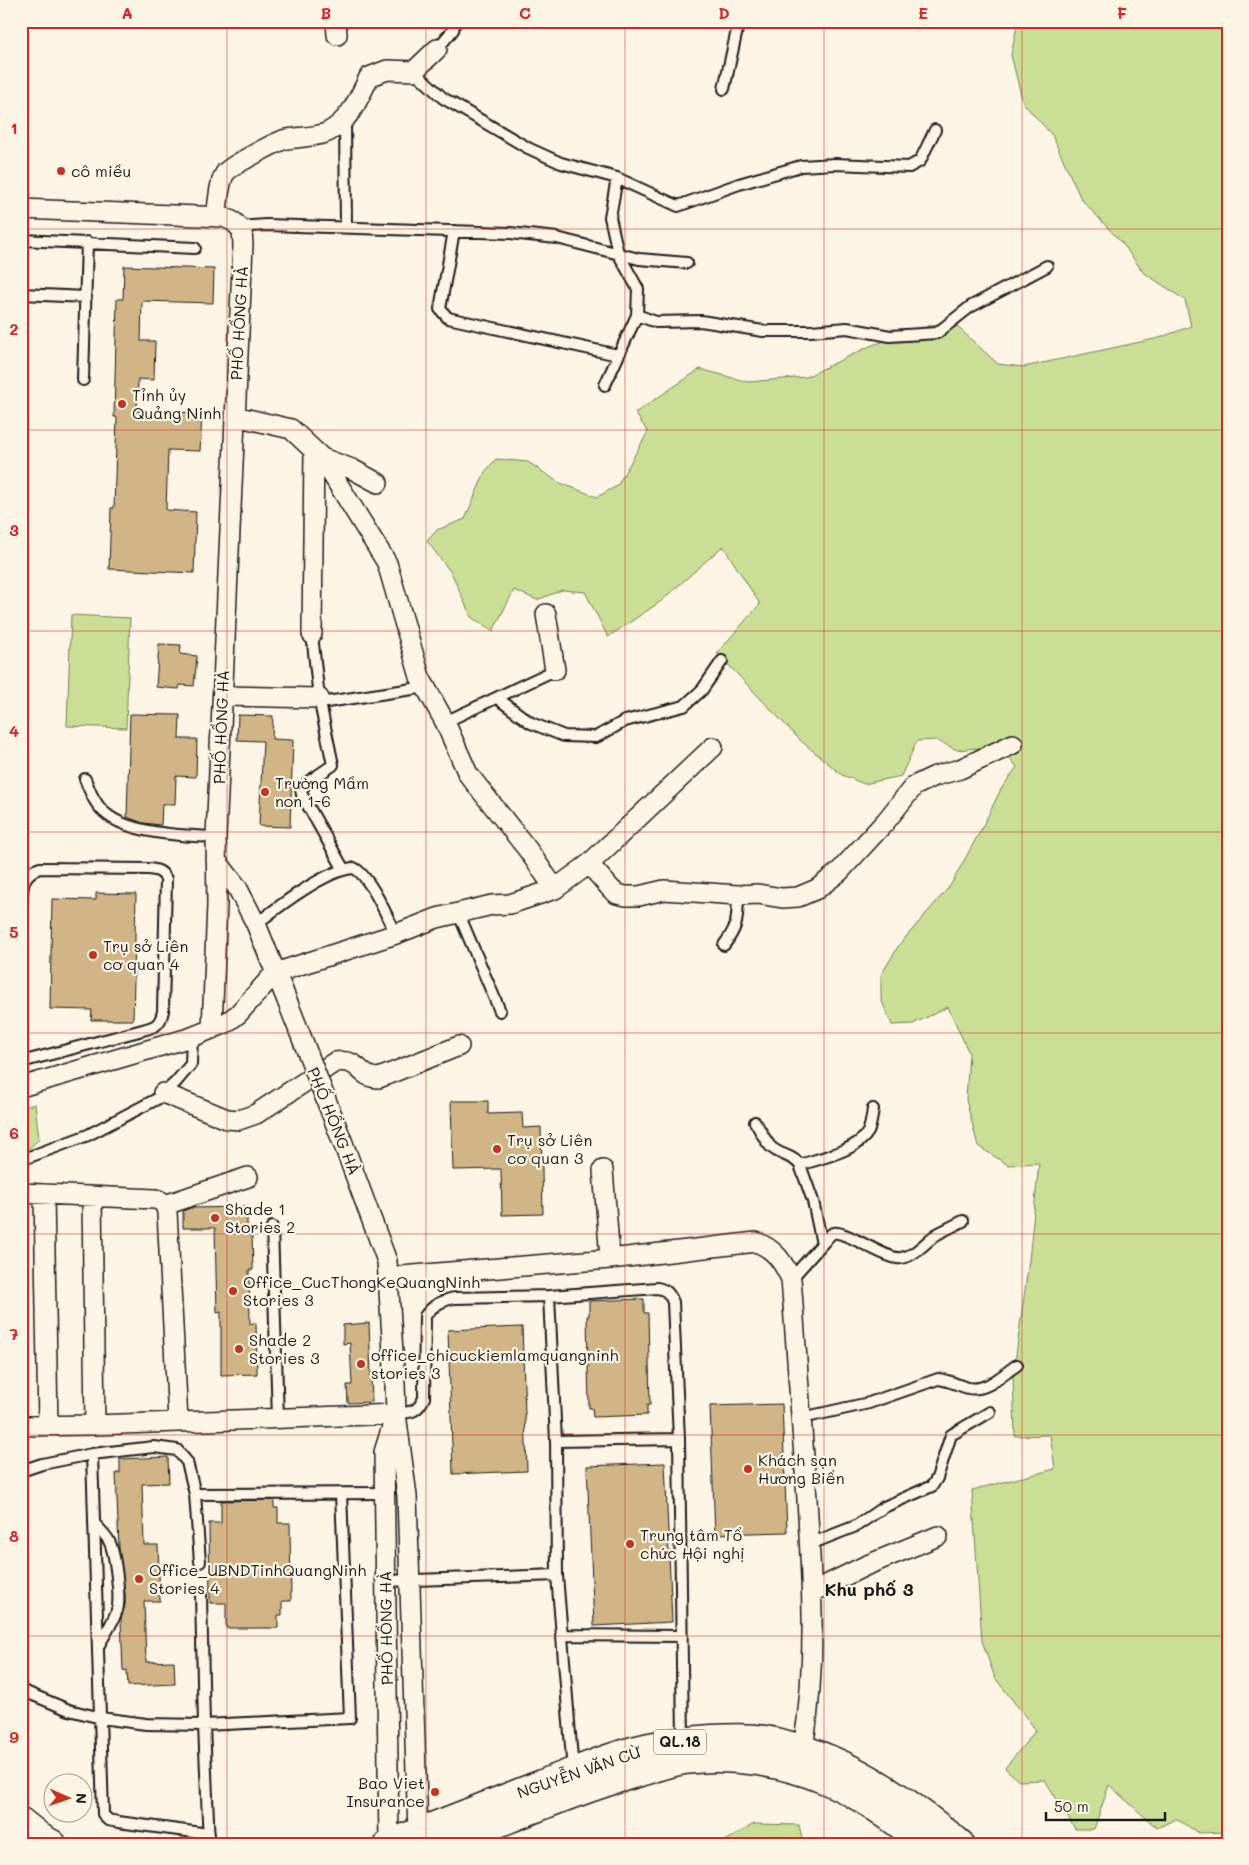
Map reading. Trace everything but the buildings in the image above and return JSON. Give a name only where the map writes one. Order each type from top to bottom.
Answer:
[{"type":"main road","name":"NGUYỄN VĂN CỪ","points":[[444,1844],[684,1751],[729,1738],[763,1739],[803,1748],[840,1763],[871,1780],[932,1820],[960,1844]]},
{"type":"main road","name":"NGUYỄN VĂN CỪ","points":[[389,1844],[419,1838],[573,1772],[634,1750],[684,1751],[753,1760],[782,1766],[827,1780],[873,1806],[925,1844]]},
{"type":"main road","points":[[21,1822],[52,1844]]},
{"type":"street","points":[[216,217],[222,183],[226,172],[246,159],[283,140],[327,133],[346,118],[356,106],[369,78],[387,70],[414,71],[437,49]]},
{"type":"street","points":[[21,209],[224,217],[239,227]]},
{"type":"street","name":"PHỐ HỒNG HÀ","points":[[239,227],[242,230],[243,245],[216,860],[237,887],[256,924],[384,1250],[389,1277],[396,1414],[408,1496],[419,1838]]},
{"type":"street","points":[[235,416],[291,429],[318,454],[386,563],[420,677],[445,722],[468,774],[528,850],[555,889]]},
{"type":"street","points":[[318,454],[378,483]]},
{"type":"street","points":[[312,634],[318,454]]},
{"type":"street","points":[[546,614],[555,670]]},
{"type":"street","points":[[223,696],[320,701]]},
{"type":"street","points":[[589,864],[611,889],[618,894],[626,896],[639,896],[664,890],[798,897],[817,889],[839,872],[886,821],[914,786],[935,776],[960,769],[1014,744]]},
{"type":"street","points":[[21,1087],[192,1037],[226,1023],[238,1014],[275,973],[396,934],[437,918],[458,912],[510,904],[555,889],[589,864],[713,747]]},
{"type":"street","points":[[212,1029],[217,904],[216,860]]},
{"type":"street","points":[[163,1093],[211,1114],[227,1119],[239,1120],[256,1114],[335,1062],[346,1060],[356,1065],[364,1074],[372,1078],[378,1078],[459,1046]]},
{"type":"street","points":[[603,1170],[610,1259]]},
{"type":"street","points":[[165,1205],[248,1177]]},
{"type":"street","points":[[21,1193],[155,1199],[162,1201],[165,1205],[167,1212],[178,1421]]},
{"type":"street","points":[[44,1194],[48,1425]]},
{"type":"street","points":[[92,1197],[95,1425]]},
{"type":"street","points":[[389,1277],[610,1259],[756,1242],[766,1245],[777,1254],[791,1279],[810,1544],[813,1657],[808,1719],[803,1748]]},
{"type":"street","points":[[21,1426],[396,1414]]},
{"type":"street","name":"PHỐ HỒNG HÀ","points":[[389,1844],[384,1452],[396,1414]]},
{"type":"street","points":[[812,1592],[865,1566],[938,1536]]},
{"type":"lane","points":[[437,49],[453,30],[455,21]]},
{"type":"lane","points":[[724,89],[739,21]]},
{"type":"lane","points":[[414,71],[443,98],[528,148],[561,163],[617,178],[678,206],[739,184],[801,166],[835,164],[909,167],[920,161],[934,130]]},
{"type":"lane","points":[[346,118],[346,227]]},
{"type":"lane","points":[[605,385],[637,315],[638,289],[618,253],[610,217],[617,178]]},
{"type":"lane","points":[[239,227],[267,225],[510,233],[557,238],[639,258],[687,263]]},
{"type":"lane","points":[[454,231],[440,310],[448,318],[618,355]]},
{"type":"lane","points":[[21,240],[195,248]]},
{"type":"lane","points":[[83,380],[87,242]]},
{"type":"lane","points":[[637,315],[656,322],[701,321],[763,331],[811,331],[847,328],[890,336],[937,333],[970,307],[1047,266]]},
{"type":"lane","points":[[21,294],[86,297]]},
{"type":"lane","points":[[312,634],[320,701],[333,765],[301,789],[302,795],[344,870]]},
{"type":"lane","points":[[497,698],[531,723],[564,736],[596,737],[625,721],[684,706],[702,690],[722,660]]},
{"type":"lane","points":[[445,722],[555,670]]},
{"type":"lane","points":[[320,701],[426,687]]},
{"type":"lane","points":[[85,779],[94,800],[103,811],[123,825],[163,832],[216,837]]},
{"type":"lane","points":[[21,910],[24,880],[31,871],[40,868],[149,869],[158,870],[166,879],[161,1019],[155,1026],[138,1031],[25,1061],[21,1060]]},
{"type":"lane","points":[[256,924],[291,898],[314,884],[344,870],[354,868],[362,875],[375,894],[396,934]]},
{"type":"lane","points":[[724,945],[734,932],[737,920],[738,895]]},
{"type":"lane","points":[[458,912],[500,1011]]},
{"type":"lane","points":[[21,1160],[88,1135],[157,1099],[176,1082],[191,1064],[192,1037]]},
{"type":"lane","points":[[800,1165],[844,1150],[857,1143],[866,1135],[870,1128],[873,1109]]},
{"type":"lane","points":[[755,1122],[770,1146],[781,1154],[797,1160],[800,1165],[810,1192],[822,1244]]},
{"type":"lane","points":[[791,1279],[829,1236],[835,1233],[843,1234],[874,1251],[900,1259],[907,1257],[938,1234],[963,1221]]},
{"type":"lane","points":[[272,1227],[278,1419]]},
{"type":"lane","points":[[396,1414],[412,1412],[420,1407],[424,1398],[425,1316],[432,1307],[442,1301],[454,1298],[549,1296],[657,1288],[664,1289],[670,1294],[673,1302],[679,1439],[684,1751]]},
{"type":"lane","points":[[549,1296],[556,1441],[557,1575],[573,1772]]},
{"type":"lane","points":[[802,1418],[869,1403],[938,1379],[948,1380],[969,1388],[982,1389],[1017,1365]]},
{"type":"lane","points":[[810,1544],[856,1526],[891,1504],[932,1486],[937,1478],[951,1435],[990,1412]]},
{"type":"lane","points":[[556,1441],[679,1439]]},
{"type":"lane","points":[[21,1471],[42,1464],[92,1454],[154,1447],[177,1450],[187,1462],[196,1494],[200,1562]]},
{"type":"lane","points":[[92,1454],[103,1814],[108,1820],[209,1839],[201,1594]]},
{"type":"lane","points":[[21,1690],[69,1710],[101,1718],[146,1724],[204,1725],[350,1718],[342,1493]]},
{"type":"lane","points":[[196,1494],[385,1493]]},
{"type":"lane","points":[[94,1523],[109,1541],[114,1552],[118,1608],[114,1620],[98,1646]]},
{"type":"lane","points":[[386,1581],[557,1575]]},
{"type":"lane","points":[[561,1635],[682,1636]]},
{"type":"green space","points":[[1018,21],[1228,21],[1228,1832],[1199,1833],[1176,1819],[1157,1828],[1109,1785],[1094,1829],[1075,1829],[1045,1780],[1019,1781],[1005,1768],[1036,1730],[995,1678],[982,1641],[972,1490],[1055,1469],[1050,1435],[1015,1436],[1013,1377],[1029,1260],[1039,1163],[1008,1165],[978,1146],[966,1100],[969,1053],[948,1007],[913,1024],[892,1025],[881,999],[881,975],[899,945],[950,886],[1001,789],[1017,767],[1000,746],[957,750],[936,740],[917,741],[901,776],[864,784],[842,775],[800,740],[717,653],[760,604],[723,546],[660,602],[608,637],[585,592],[562,590],[537,600],[514,590],[493,631],[471,617],[452,574],[427,541],[437,530],[465,519],[485,472],[496,459],[528,462],[558,482],[597,497],[617,486],[648,432],[635,413],[700,369],[748,382],[806,377],[870,346],[932,325],[951,321],[998,364],[1024,367],[1159,338],[1191,326],[1185,300],[1143,272],[1122,243],[1081,199],[1052,135],[1023,103],[1011,55]]},
{"type":"green space","points":[[71,615],[130,618],[126,728],[67,726]]},
{"type":"green space","points":[[35,1104],[39,1139],[21,1156],[21,1108]]},
{"type":"green space","points":[[754,1824],[799,1825],[803,1844],[720,1844]]},
{"type":"place","name":"cô miều","points":[[61,171]]},
{"type":"place","name":"Tỉnh ủy Quảng Ninh","points":[[122,404]]},
{"type":"place","name":"Trường Mầm non 1-6","points":[[265,792]]},
{"type":"place","name":"Trụ sở Liên cơ quan 4","points":[[93,955]]},
{"type":"place","name":"Trụ sở Liên cơ quan 3","points":[[497,1149]]},
{"type":"place","name":"Shade 1 Stories 2","points":[[215,1218]]},
{"type":"place","name":"Office_CucThongKeQuangNinh Stories 3","points":[[233,1291]]},
{"type":"place","name":"Shade 2 Stories 3","points":[[239,1349]]},
{"type":"place","name":"office_chicuckiemlamquangninh stories 3","points":[[361,1364]]},
{"type":"place","name":"Khách sạn Hương Biển","points":[[748,1469]]},
{"type":"place","name":"Trung tâm Tổ chức Hội nghị","points":[[630,1544]]},
{"type":"place","name":"Office_UBNDTinhQuangNinh Stories 4","points":[[139,1579]]},
{"type":"place","name":"Bao Viet Insurance","points":[[435,1792]]},
{"type":"district","name":"Khu phố 3","points":[[869,1590]]}]
